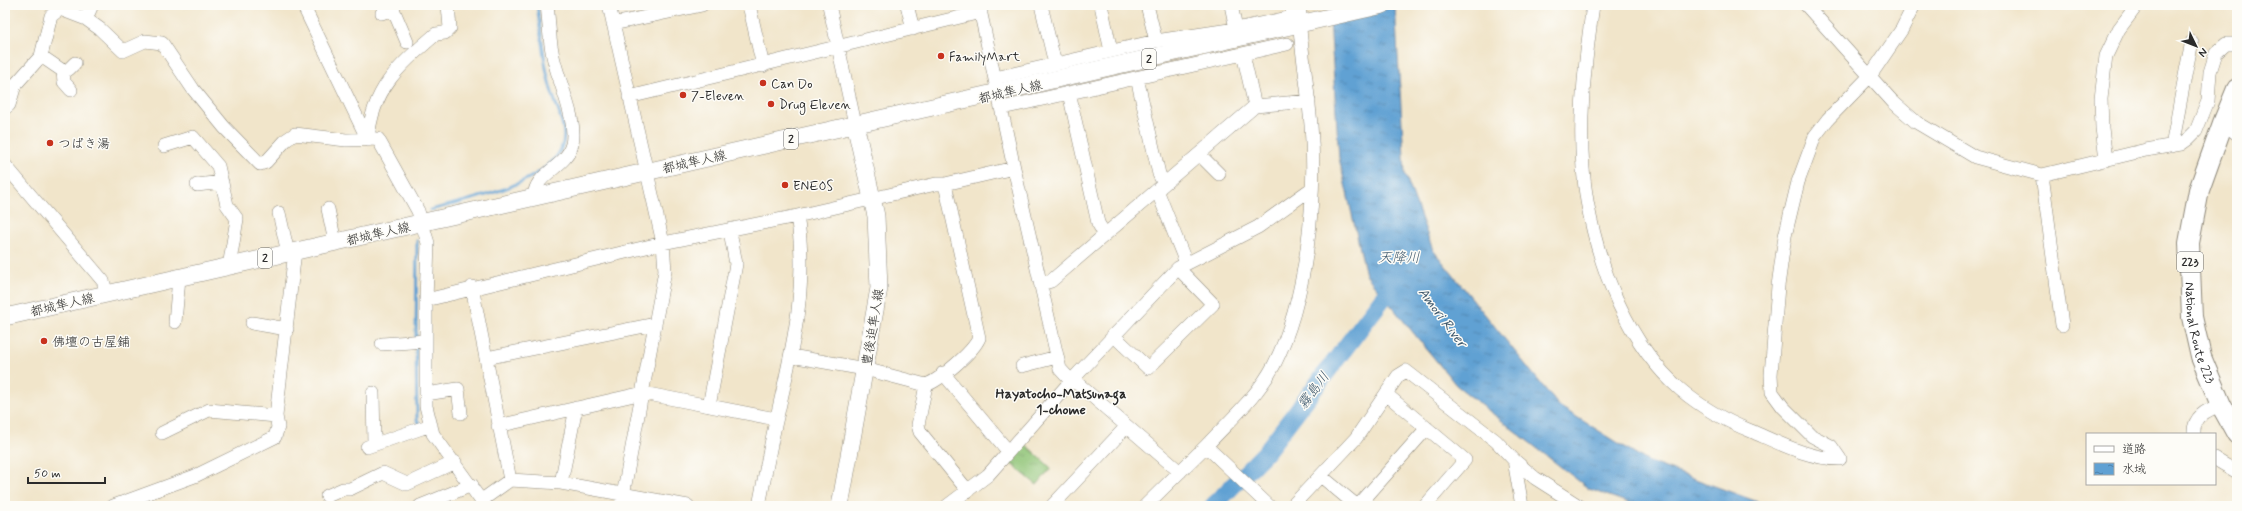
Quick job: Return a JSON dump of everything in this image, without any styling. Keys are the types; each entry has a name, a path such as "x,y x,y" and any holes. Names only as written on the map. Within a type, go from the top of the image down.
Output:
{"highway":[{"name":"National Route 223","path":"2237,89 2230,129 2199,190 2189,243 2192,317 2201,357 2221,405 2237,434"}],"main road":[{"name":"都城隼人線","path":"5,317 855,124 1000,101 1383,5"},
{"name":"豊後迫隼人線","path":"840,506 879,288 876,216 855,124"}],"street":[{"path":"86,19 92,5"},
{"path":"303,5 368,140"},
{"path":"389,9 406,42 445,33 450,28 448,5"},
{"path":"534,197 538,182 568,156 572,144 570,118 552,51 547,5"},
{"path":"609,5 663,243 665,271 622,500"},
{"path":"613,24 702,5"},
{"path":"749,5 763,66"},
{"path":"829,5 855,124"},
{"path":"907,5 913,29"},
{"path":"1042,5 1055,64"},
{"path":"1101,5 1111,51"},
{"path":"1147,5 1156,41"},
{"path":"1231,5 1236,29"},
{"path":"995,78 1156,41 1236,29 1292,17 1293,5"},
{"path":"1145,506 1180,472 1208,448 1260,386 1278,355 1287,333 1302,272 1310,224 1312,189 1312,138 1303,24 1300,5"},
{"path":"1593,5 1584,104 1583,138 1587,200 1604,262 1631,326 1664,374 1697,402 1727,420 1762,436 1799,451 1832,459 1840,459 1831,446 1812,436 1783,407 1772,392 1771,375 1778,286 1789,218 1798,182 1812,141 1828,119 1870,76 1902,29 1914,5"},
{"path":"1806,5 1910,118 1941,139 1975,157 2042,174 2146,150 2181,144 2196,131 2208,101 2210,72 2216,53 2226,44 2237,44"},
{"path":"2106,160 2102,128 2102,99 2106,56 2119,29 2137,5"},
{"path":"5,108 9,105 15,85 41,56 51,16 58,9 68,11 86,19 100,29 123,51 145,41 162,44 193,90 258,163 266,162 286,140 295,134 346,140 368,140 378,138 423,223 428,243 425,341 426,406 430,425 434,434 450,464 468,486 484,503 510,480 561,483 622,500 688,506"},
{"path":"629,97 839,48 913,29 980,9 1014,168 1060,369 1180,472"},
{"path":"368,140 372,112 385,85 436,34"},
{"path":"2172,146 2183,93 2182,84 2192,42"},
{"path":"1000,101 1070,93 1287,44"},
{"path":"1243,54 1255,106"},
{"path":"41,56 63,71"},
{"path":"63,71 69,69 75,63"},
{"path":"63,71 64,82 70,90"},
{"path":"1113,335 1148,368 1214,304 1182,265 1160,187 1159,174 1137,78"},
{"path":"1070,93 1098,223 1105,235"},
{"path":"1041,284 1051,281 1160,187 1200,155 1255,106 1309,101"},
{"path":"164,146 193,137 218,166 227,205 237,219 229,267"},
{"path":"1200,155 1219,174"},
{"path":"5,164 103,281 107,294"},
{"path":"426,300 472,287 663,243 730,231 936,184 945,184 1014,168"},
{"path":"2042,174 2062,325"},
{"path":"198,185 222,182"},
{"path":"945,184 978,338 976,345 944,373 926,385 918,425 920,432 968,491"},
{"path":"952,505 988,475 1071,380 1182,265 1258,227 1312,189"},
{"path":"328,209 336,242"},
{"path":"113,506 195,476 275,437 278,427 276,416 287,329 291,252 279,213"},
{"path":"759,506 776,419 791,356 802,286 802,245 797,216"},
{"path":"709,406 736,264 730,231"},
{"path":"175,322 180,278"},
{"path":"472,287 498,426 510,480"},
{"path":"252,323 287,329"},
{"path":"486,358 655,324"},
{"path":"382,344 425,341"},
{"path":"791,356 865,370 926,385"},
{"path":"1022,366 1057,357"},
{"path":"1292,506 1356,438 1401,373 1409,372 1496,441 1514,460 1546,486 1579,506"},
{"path":"944,373 1008,451"},
{"path":"426,394 458,384 461,413"},
{"path":"373,393 371,446 430,425"},
{"path":"498,426 643,394 776,419"},
{"path":"1386,394 1465,460 1425,506"},
{"path":"2194,433 2194,425 2198,417 2207,410 2221,405"},
{"path":"561,483 576,408"},
{"path":"162,433 209,410 276,416"},
{"path":"1052,506 1127,426"},
{"path":"1321,476 1358,506 1427,428"},
{"path":"1208,448 1269,506"},
{"path":"1514,460 1522,506"},
{"path":"2216,460 2237,472"},
{"path":"327,496 343,489 350,489 383,473 407,484 450,464"},
{"path":"420,506 468,486"}],"green space":[{"path":"1026,445 1051,468 1037,485 1009,462"}],"water":[{"name":"天降川","path":"1329,5 1395,5 1405,174 1433,250 1559,406 1649,462 1769,506 1638,506 1589,489 1456,385 1366,275 1339,158"}],"waterway":[{"path":"430,210 488,195 510,187 548,166 559,152 564,136 564,130 548,76 537,5"},
{"path":"416,339 417,241"},
{"name":"霧島川","path":"1213,506 1265,453 1399,277"},
{"path":"416,345 417,420 420,424"}],"place":[{"name":"FamilyMart","path":"941,56"},
{"name":"Can Do","path":"763,83"},
{"name":"7-Eleven","path":"683,95"},
{"name":"Drug Eleven","path":"771,104"},
{"name":"つばき湯","path":"50,143"},
{"name":"ENEOS","path":"785,185"},
{"name":"佛壇の古屋鋪","path":"44,341"}],"district":[{"name":"Hayatocho-Matsunaga 1-chome","path":"1061,402"}],"water label":[{"name":"Amori River","path":"1443,317"}]}
